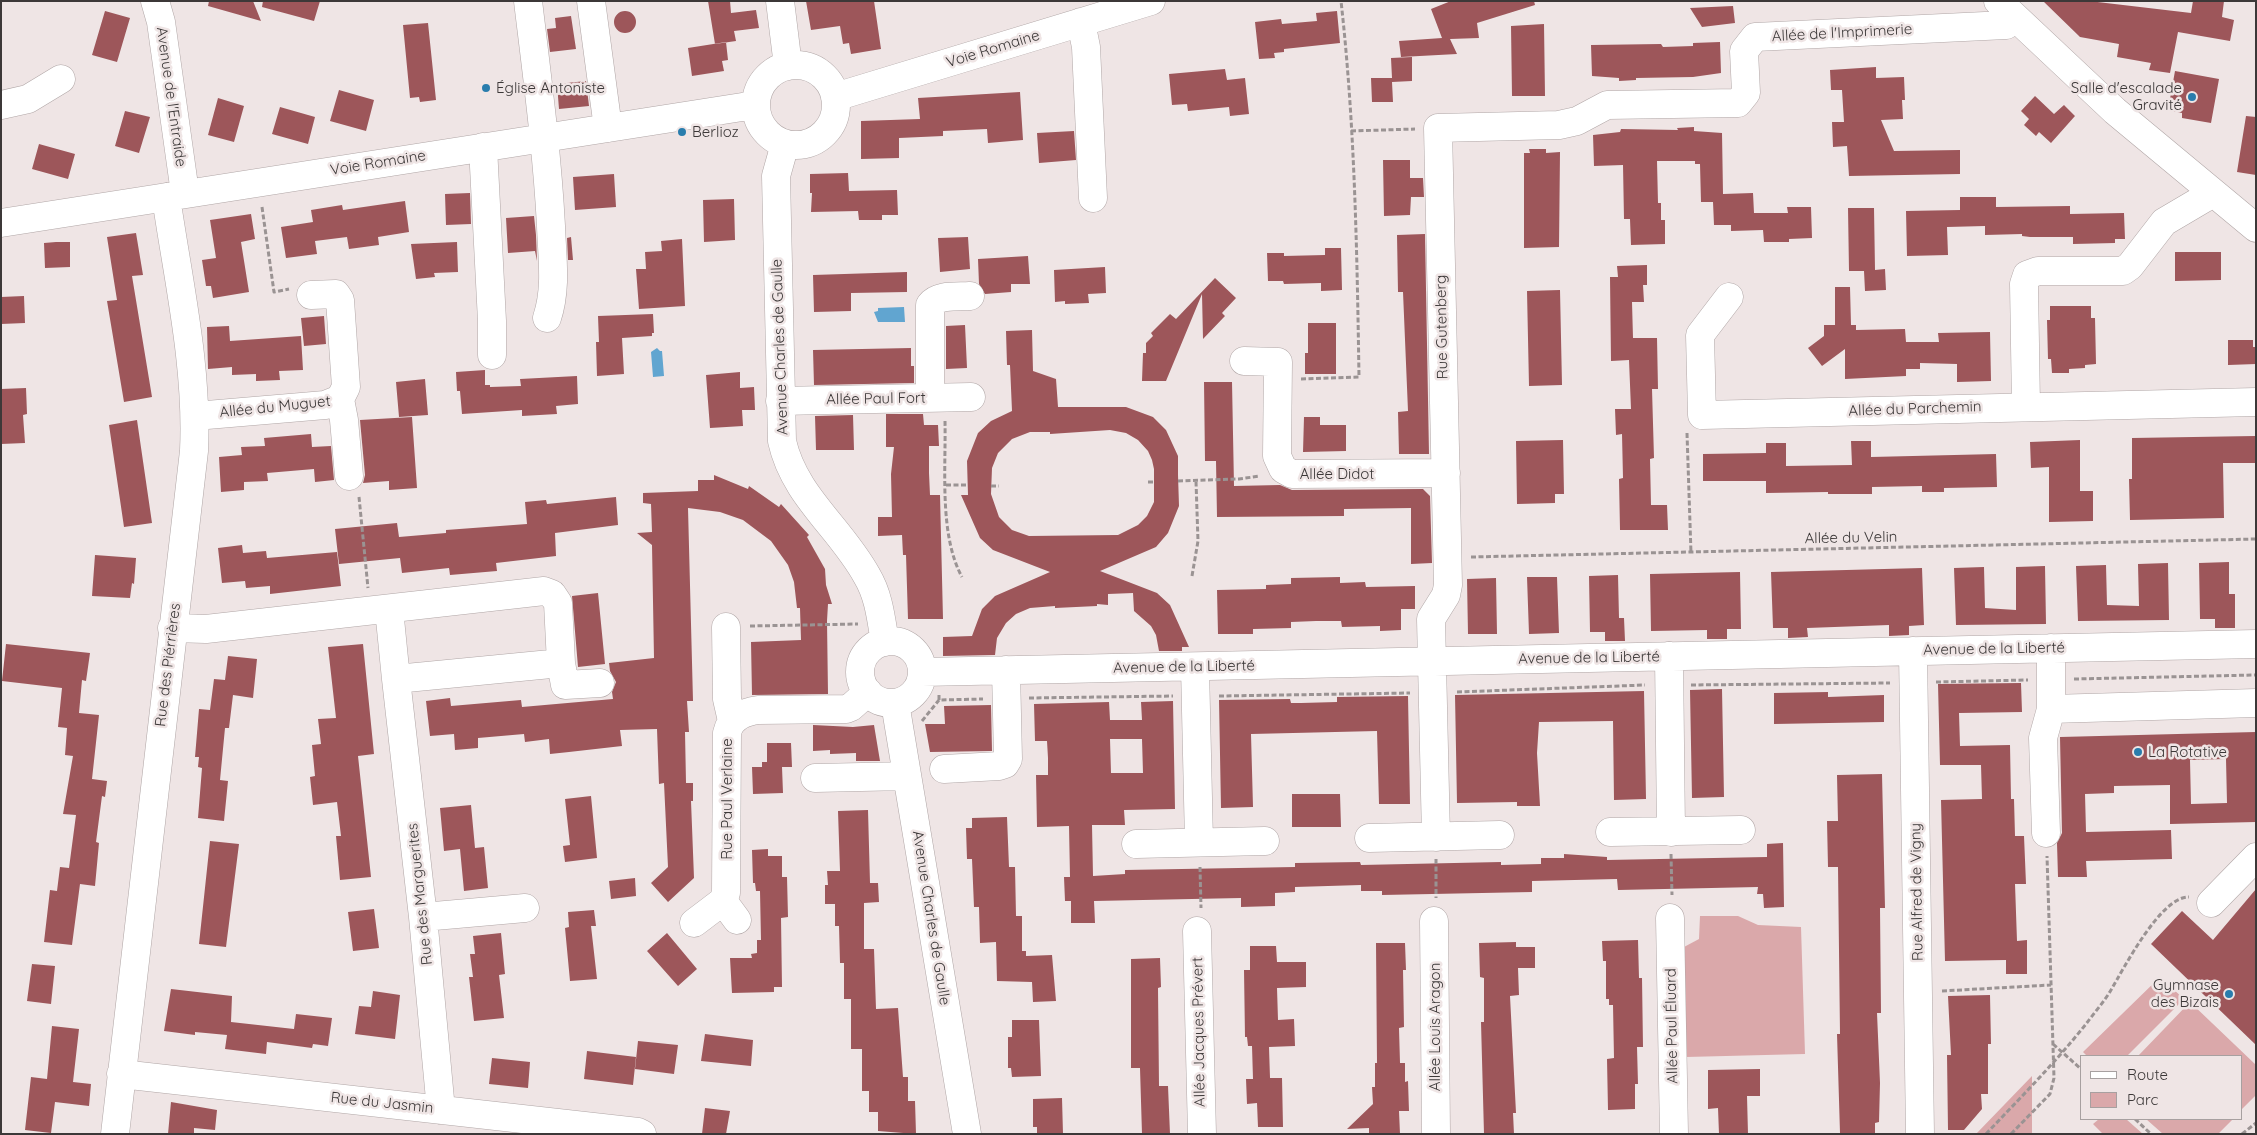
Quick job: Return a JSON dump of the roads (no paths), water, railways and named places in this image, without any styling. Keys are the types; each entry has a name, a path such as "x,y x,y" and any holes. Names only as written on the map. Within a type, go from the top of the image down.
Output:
{"street":[{"name":"Avenue de l'Entraide","path":"155,1 160,22 176,195"},
{"path":"528,1 544,138 554,282 547,318"},
{"path":"591,1 608,128"},
{"path":"780,1 788,66"},
{"name":"Voie Romaine","path":"835,97 1151,1"},
{"path":"2006,9 2115,111 2210,192 2256,228"},
{"name":"Allée de l'Imprimerie","path":"1438,128 1559,125 1577,121 1608,105 1738,103 1746,93 1744,51 1755,38 2006,25 2006,9"},
{"path":"1082,22 1086,47 1093,198"},
{"path":"801,65 813,68 827,80 835,97 836,110 832,124 824,135 812,142 799,146 785,144 773,139 764,130 758,118 756,105 758,91 765,79 775,70 788,66 801,65"},
{"path":"1,104 28,99 61,79"},
{"name":"Voie Romaine","path":"1,223 756,105"},
{"name":"Rue Gutenberg","path":"1436,836 1430,662 1431,619 1446,595 1448,558 1438,128"},
{"name":"Avenue Charles de Gaulle","path":"785,144 776,176 782,441 790,469 802,488 850,549 868,576 874,588 884,633"},
{"path":"483,147 492,355"},
{"path":"2026,406 2024,284 2028,276 2038,271 2124,271 2164,222 2210,192"},
{"name":"Rue des Piérrières","path":"114,1134 194,451 195,416 176,195"},
{"name":"Allée du Muguet","path":"195,416 325,405 340,399 346,387 340,300 336,294 310,295"},
{"path":"937,398 930,305 934,299 970,296"},
{"name":"Allée du Parchemin","path":"1729,297 1700,336 1702,415 2256,402"},
{"name":"Allée Didot","path":"1244,361 1278,362 1277,456 1283,469 1292,474 1446,473"},
{"name":"Allée Paul Fort","path":"780,402 971,397"},
{"path":"340,399 344,420 349,476"},
{"path":"172,628 206,629 544,591 552,594 558,603 561,663 565,685 600,683"},
{"name":"Rue des Marguerites","path":"380,610 396,679 441,1110"},
{"path":"726,627 727,699 732,721"},
{"path":"884,633 910,648 930,672 914,693 905,700 895,703 878,700 868,692 862,684 860,672 861,664 868,651 884,633"},
{"name":"Avenue de la Liberté","path":"930,672 2256,644"},
{"path":"2046,832 2043,738 2051,709 2051,648"},
{"name":"Rue Alfred de Vigny","path":"1913,651 1920,1134"},
{"path":"1669,656 1671,832"},
{"path":"396,679 561,663"},
{"path":"1195,667 1199,842"},
{"path":"944,769 999,766 1005,764 1008,759 1006,670"},
{"name":"Rue Paul Verlaine","path":"694,923 730,910 727,885 727,733 732,721 747,712 758,710 846,709 868,692"},
{"name":"Avenue Charles de Gaulle","path":"895,703 967,1134"},
{"path":"2051,709 2256,703"},
{"path":"815,778 907,776"},
{"path":"1610,832 1740,830"},
{"path":"1368,838 1500,834"},
{"path":"1136,844 1264,841"},
{"path":"2211,902 2256,857"},
{"path":"422,917 525,908"},
{"name":"Allée Paul Éluard","path":"1670,918 1674,1134"},
{"name":"Allée Louis Aragon","path":"1434,921 1436,1134"},
{"name":"Allée Jacques Prévert","path":"1197,931 1202,1134"},
{"name":"Rue du Jasmin","path":"121,1074 638,1132 642,1134"}],"water":[{"path":"904,307 905,322 878,322 874,312 878,311 878,308"},
{"path":"657,348 662,351 664,376 653,377 651,352"}],"place":[{"name":"Église Antoniste","path":"486,88"},
{"name":"Salle d'escalade Gravité","path":"2192,97"},
{"name":"Berlioz","path":"682,132"},
{"name":"La Rotative","path":"2138,752"},
{"name":"Gymnase des Bizais","path":"2229,994"}]}
